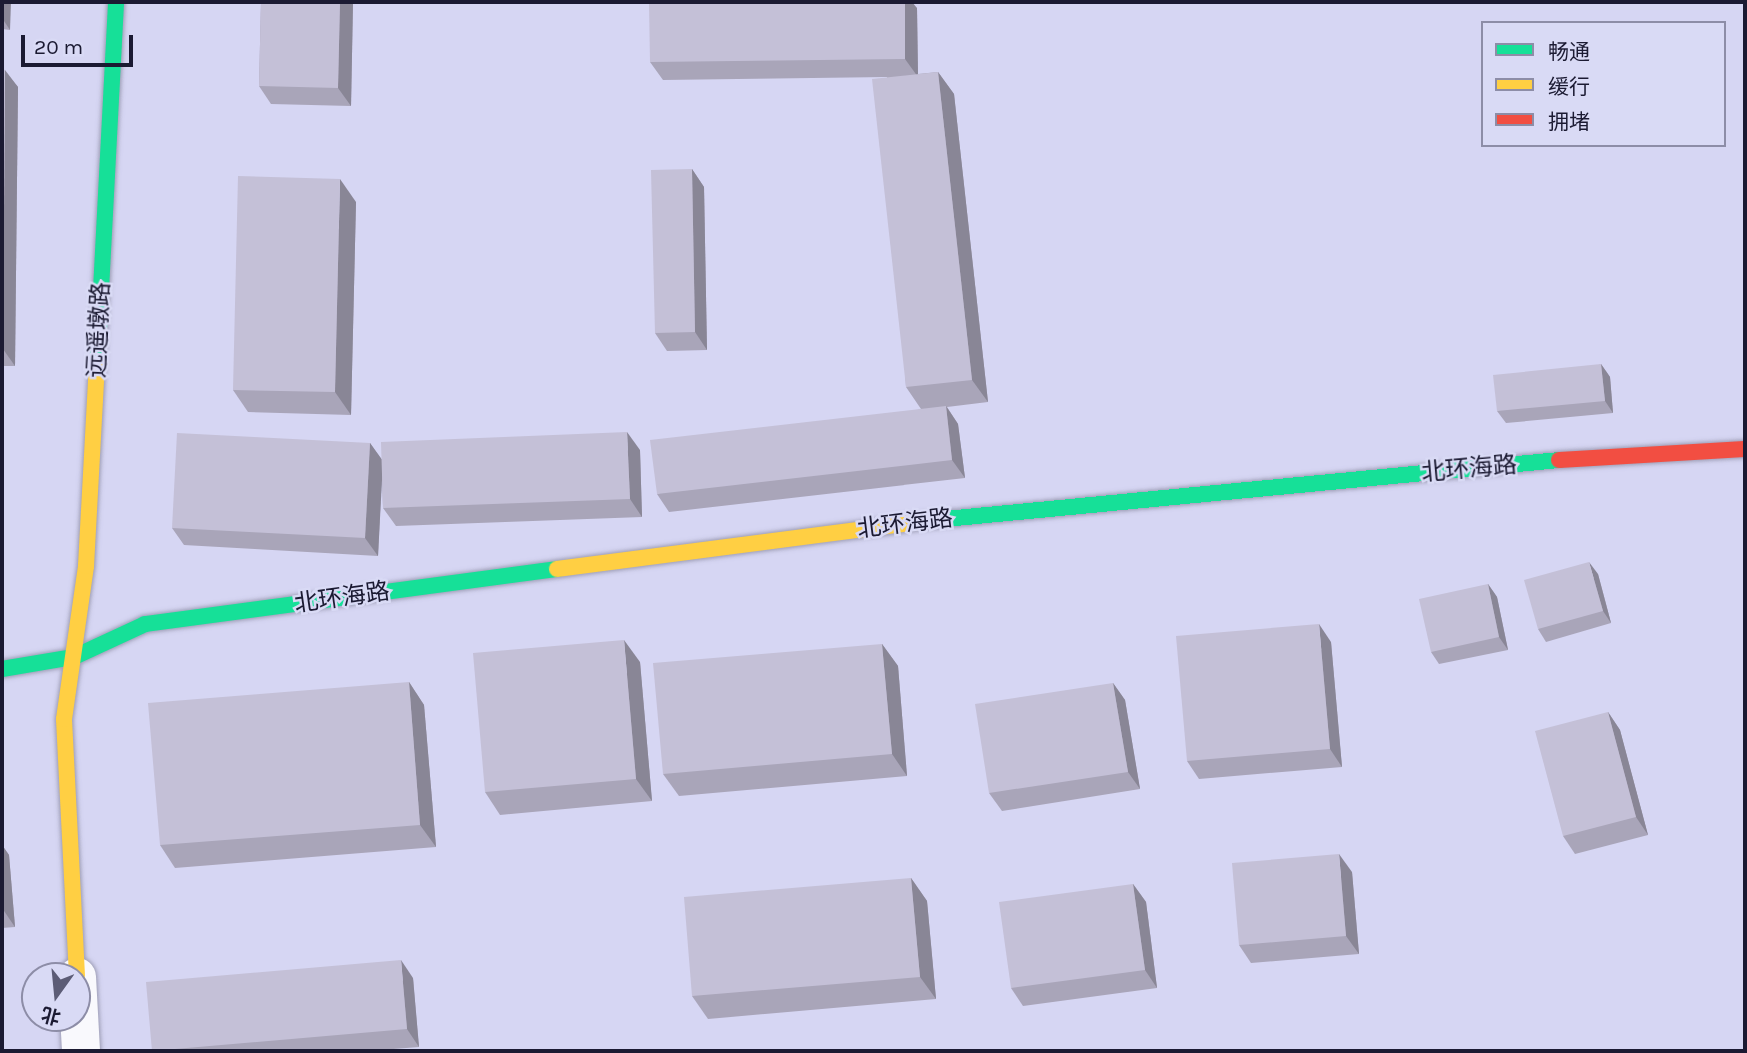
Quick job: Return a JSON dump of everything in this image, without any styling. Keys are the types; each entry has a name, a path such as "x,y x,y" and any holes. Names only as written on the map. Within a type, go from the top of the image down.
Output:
{"main road":[{"name":"远遥墩路","path":"76,962 64,719 86,566 116,2"},
{"name":"北环海路","path":"2,669 74,657 145,624 904,523 1563,460 1745,449"}],"street":[{"path":"80,1032 81,1051"}],"building":[{"path":"261,2 340,2 338,88 259,86"},
{"path":"649,2 905,2 905,59 650,62"},
{"path":"2,69 5,70 3,349 2,349"},
{"path":"938,72 972,380 906,387 872,79"},
{"path":"692,169 695,332 655,333 651,170"},
{"path":"238,176 340,179 335,392 233,390"},
{"path":"1601,364 1605,401 1497,411 1493,375"},
{"path":"946,406 952,460 657,494 650,440"},
{"path":"627,432 630,499 383,508 381,442"},
{"path":"177,433 370,443 365,538 172,528"},
{"path":"1589,562 1603,611 1538,629 1524,580"},
{"path":"1488,584 1499,637 1431,652 1419,599"},
{"path":"1319,624 1330,749 1187,761 1176,636"},
{"path":"624,640 636,779 485,792 473,653"},
{"path":"882,644 892,754 663,774 653,663"},
{"path":"409,682 420,825 160,845 148,703"},
{"path":"1113,683 1128,772 989,793 975,704"},
{"path":"1608,712 1636,817 1563,836 1535,731"},
{"path":"1339,854 1346,936 1239,945 1232,863"},
{"path":"911,878 920,977 692,996 684,897"},
{"path":"1133,884 1145,970 1011,988 999,902"},
{"path":"401,960 407,1029 152,1051 146,982"}],"traffic: fast":[{"path":"97,366 116,2"},
{"path":"935,520 1559,460"},
{"path":"2,669 74,657 145,624 557,569"}],"traffic: slow":[{"path":"76,962 64,719 86,566 97,366"},
{"path":"557,569 935,520"}],"traffic: jam":[{"path":"1559,460 1745,449"}]}
